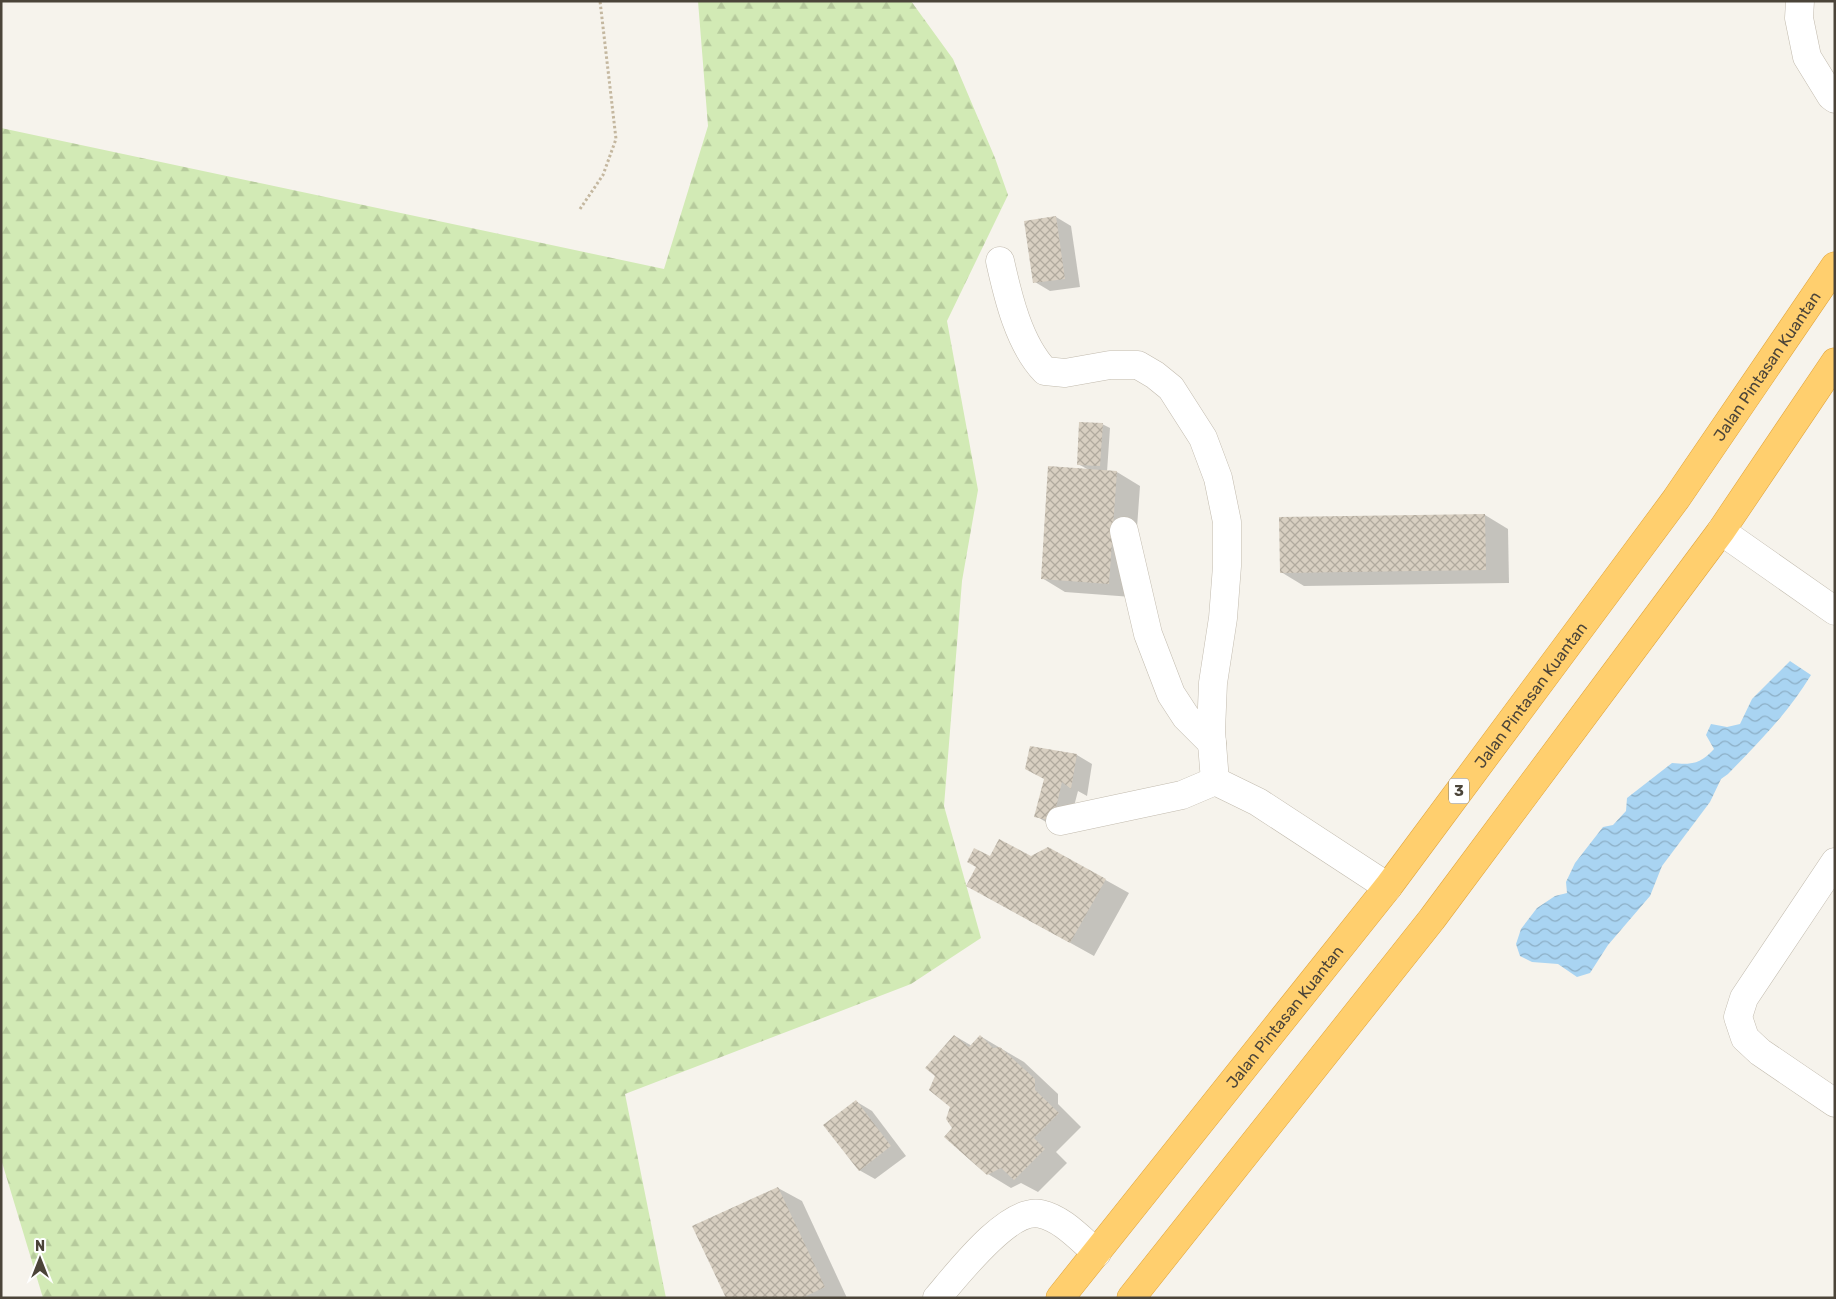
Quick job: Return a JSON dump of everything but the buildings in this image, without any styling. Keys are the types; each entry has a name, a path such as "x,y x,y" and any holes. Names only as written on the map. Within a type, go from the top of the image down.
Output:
{"highway":[{"name":"Jalan Pintasan Kuantan","path":"1060,1298 1388,887 1676,499 1835,266"},
{"path":"1131,1298 1432,919 1721,531 1835,362"}],"lane":[{"path":"1800,1 1799,18 1807,57 1831,96 1835,99"},
{"path":"1000,261 1013,310 1027,343 1045,372 1065,374 1110,365 1138,365 1155,375 1171,388 1203,438 1218,478 1227,522 1227,566 1223,618 1213,683 1212,744 1215,781"},
{"path":"1124,531 1148,634 1171,694 1186,717 1212,744"},
{"path":"1721,531 1835,611"},
{"path":"1060,821 1182,795 1215,781 1258,802 1388,887"},
{"path":"1835,862 1744,998 1738,1017 1745,1038 1760,1052 1835,1104"},
{"path":"937,1298 969,1259 1019,1216 1038,1213 1057,1220 1097,1253"}],"path":[{"path":"580,209 603,174 616,140 600,1"}],"green space":[{"path":"698,1 911,1 953,59 995,158 1008,195 947,321 978,490 962,581 944,806 981,938 911,984 625,1094 666,1298 43,1298 1,1159 1,128 664,269 708,126"}],"water":[{"path":"1790,661 1811,675 1773,727 1721,779 1710,802 1662,866 1650,896 1608,945 1590,973 1577,977 1558,964 1532,962 1520,956 1516,944 1521,929 1537,908 1555,896 1567,893 1566,882 1575,863 1603,827 1613,825 1626,811 1627,798 1672,763 1685,764 1700,761 1709,754 1714,749 1706,735 1711,724 1727,727 1740,724 1752,699"}]}
